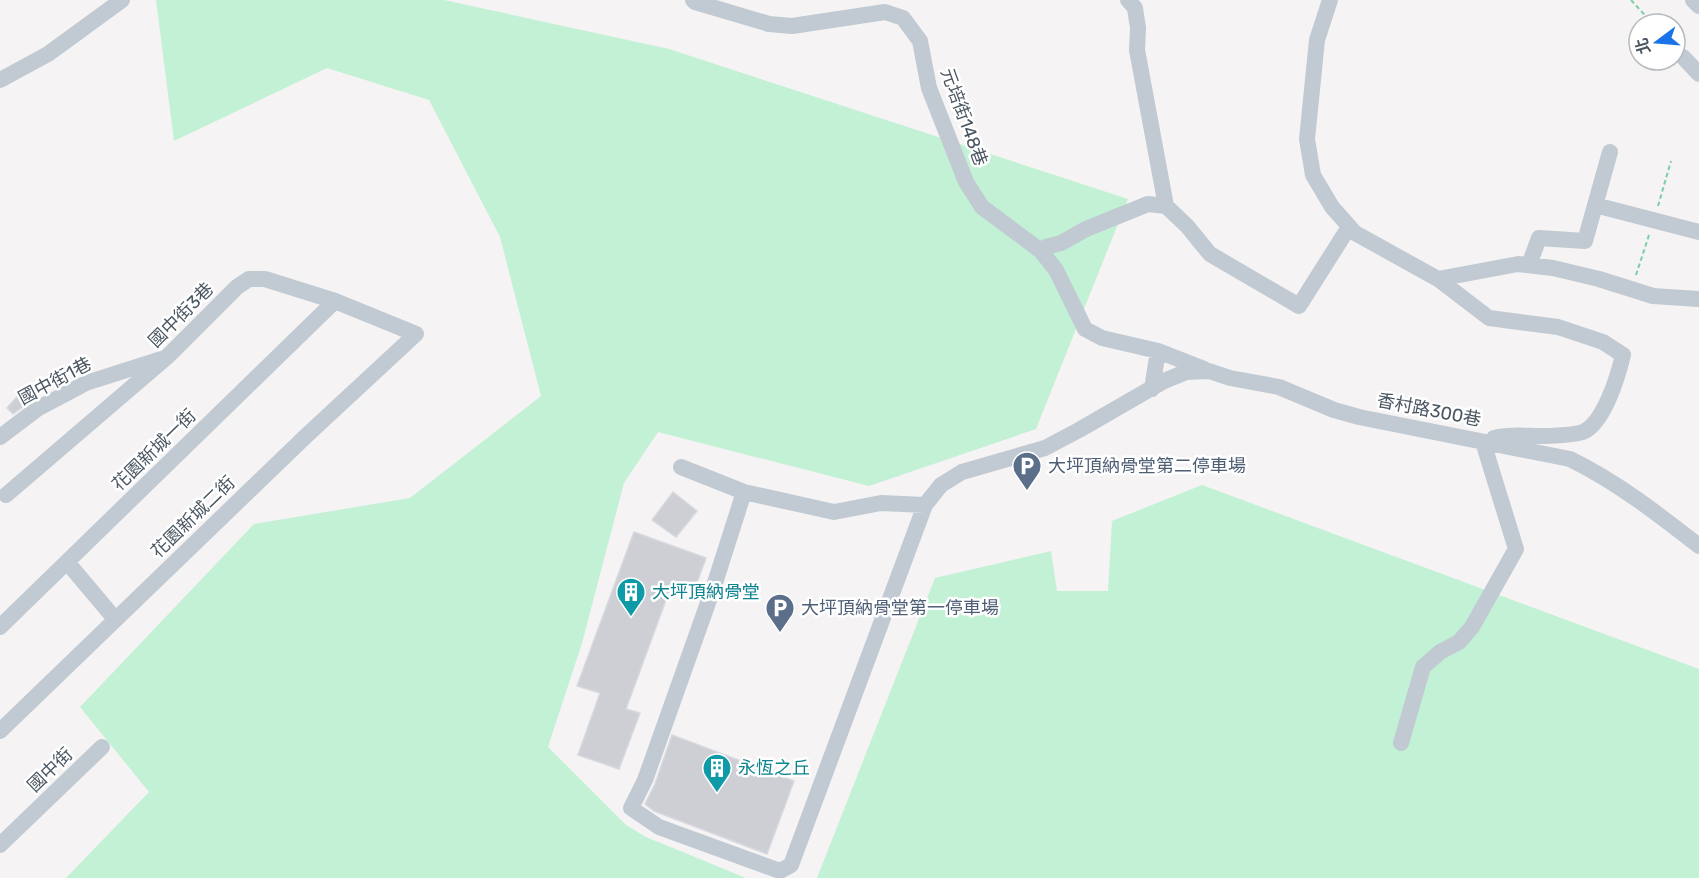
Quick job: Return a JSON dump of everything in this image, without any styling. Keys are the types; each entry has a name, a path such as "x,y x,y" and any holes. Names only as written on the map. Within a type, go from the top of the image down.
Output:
{"street":[{"path":"0,80 48,54 122,0"},
{"name":"元培街148巷","path":"693,0 769,24 792,26 885,12 903,18 920,41 929,88 966,182 982,207 1041,252 1056,270 1085,329 1102,338 1158,351 1209,371"},
{"path":"1128,0 1135,8 1138,28 1137,50 1166,206 1187,226 1210,254 1299,306 1349,226"},
{"name":"香村路300巷","path":"925,506 942,485 962,472 1045,447 1164,381 1186,372 1209,371 1230,378 1279,387 1351,415 1483,442 1502,436 1554,436 1583,432 1600,418 1618,375 1623,355 1604,342 1558,327 1489,318 1438,279 1355,233 1332,207 1313,175 1307,139 1317,40 1330,0"},
{"path":"1693,0 1699,6"},
{"path":"1687,61 1699,74"},
{"path":"1529,265 1539,238 1585,241 1610,152"},
{"path":"1041,252 1086,229 1148,204 1166,206"},
{"path":"1595,205 1699,232"},
{"path":"1438,279 1518,264 1553,268 1599,279 1653,296 1699,299"},
{"name":"國中街3巷","path":"6,495 167,357 237,287 249,279 265,279 335,301 416,334"},
{"name":"花園新城一街","path":"0,627 335,301"},
{"name":"花園新城二街","path":"0,731 306,436 416,334"},
{"path":"1152,389 1158,351"},
{"name":"國中街1巷","path":"0,437 38,409 86,383 167,357"},
{"path":"1401,743 1423,667 1440,652 1459,642 1472,627 1516,549 1483,442 1570,459 1594,471 1639,500 1699,546"},
{"path":"681,467 744,492 834,512 881,503 925,506 791,865 780,872 659,827 631,807 645,780 714,586 744,492"},
{"path":"67,562 115,619"},
{"name":"國中街","path":"0,845 102,747"}],"path":[{"path":"1631,0 1642,12"}],"green space":[{"path":"156,0 444,0 669,49 1128,199 1036,429 869,486 658,432 624,483 582,643 548,747 626,825 646,837 746,878 66,878 149,792 80,707 254,524 410,498 541,396 500,237 429,100 327,68 174,141"},
{"path":"1202,485 1699,669 1699,878 817,878 935,578 1051,551 1057,591 1108,591 1112,521"}],"building":[{"path":"22,391 32,400 13,414 7,408"},
{"path":"673,492 697,511 676,537 652,520"},
{"name":"大坪頂納骨堂","path":"634,532 706,558 695,588 673,581 626,709 640,713 619,769 578,755 600,693 577,686"},
{"name":"永恆之丘","path":"672,735 794,781 767,854 654,811 645,804 655,784"}],"place":[{"name":"大坪頂納骨堂第二停車場","path":"1027,492"},
{"name":"大坪頂納骨堂","path":"631,618"},
{"name":"大坪頂納骨堂第一停車場","path":"780,634"},
{"name":"永恆之丘","path":"717,794"}]}
